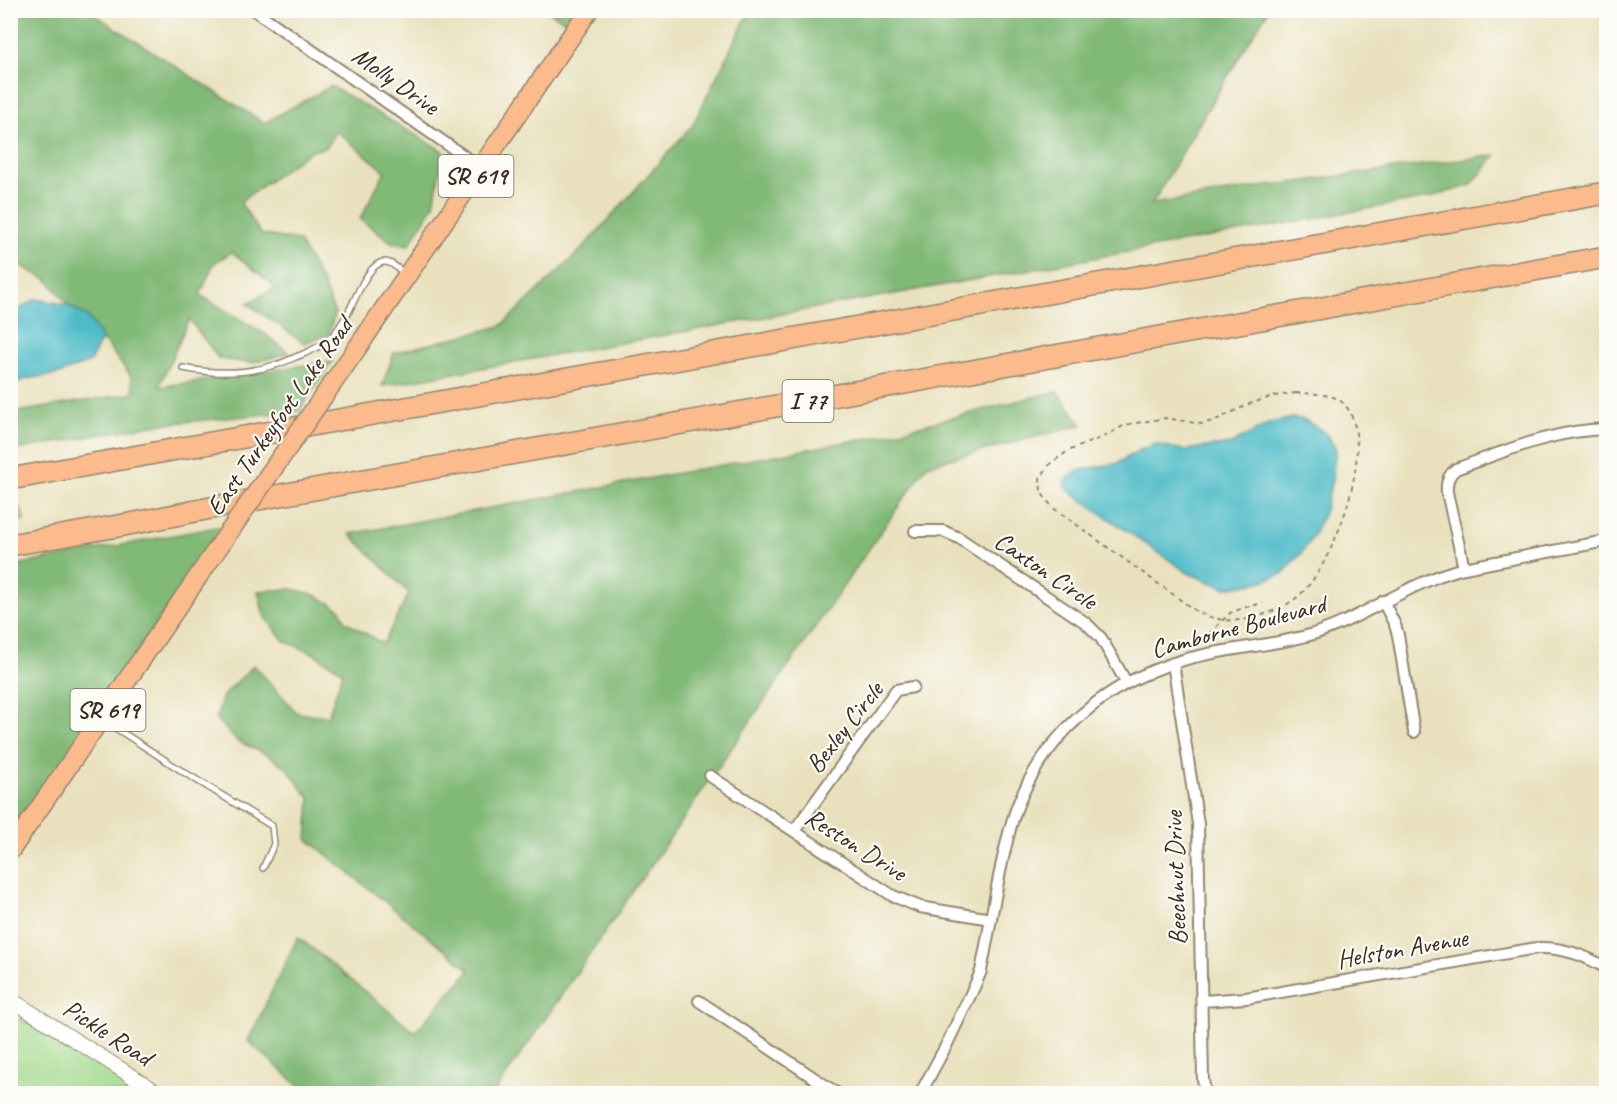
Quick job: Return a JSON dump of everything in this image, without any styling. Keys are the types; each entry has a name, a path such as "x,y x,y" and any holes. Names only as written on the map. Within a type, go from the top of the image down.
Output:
{"highway":[{"name":"I 77","path":"10,479 1606,193"},
{"name":"I 77","path":"10,545 1606,257"}],"main road":[{"name":"East Turkeyfoot Lake Road","path":"10,851 590,10"}],"street":[{"name":"Molly Drive","path":"254,10 481,168"},
{"path":"1464,568 1446,486 1452,472 1521,445 1561,434 1606,429"},
{"name":"Caxton Circle","path":"915,531 944,531 959,538 1080,618 1101,638 1126,682"},
{"name":"Camborne Boulevard","path":"920,1094 981,971 1011,823 1032,774 1048,751 1085,710 1126,682 1173,663 1311,634 1445,573 1606,541"},
{"path":"1383,602 1398,635 1414,732"},
{"name":"Beechnut Drive","path":"1173,663 1198,824 1205,1094"},
{"name":"Bexley Circle","path":"794,831 896,690 913,687"},
{"name":"Reston Drive","path":"710,776 893,896 920,907 991,919"},
{"name":"Helston Avenue","path":"1202,1001 1246,998 1537,948 1571,951 1606,968"},
{"name":"Pickle Road","path":"10,999 152,1092"},
{"path":"699,1001 838,1094"},
{"name":"Pickle Road","path":"10,1010 29,1012"}],"lane":[{"path":"183,368 202,372 229,372 277,365 320,346 328,340 342,323 363,283 381,262 389,262 408,276"},
{"path":"102,719 272,826 274,844 263,868"}],"path":[{"path":"1296,393 1338,399 1344,404 1353,421 1357,460 1347,507 1324,563 1311,583 1296,599 1251,618 1224,620 1196,611 1052,507 1041,492 1040,478 1050,464 1068,452 1125,425 1165,418 1202,424 1216,420 1249,404 1274,396 1296,393"},
{"path":"1214,654 1209,642 1211,632 1230,613 1263,603"}],"green space":[{"path":"11,11 89,11 264,123 331,86 443,151 434,205 409,245 394,244 360,219 385,171 336,131 327,147 309,152 240,202 261,234 299,241 323,284 335,314 328,335 304,343 247,303 276,288 232,252 214,263 200,295 265,334 289,353 252,363 219,359 189,319 159,387 333,361 299,411 152,425 11,451 11,413 134,393 131,376 88,317 68,305 48,280 11,260"},
{"path":"548,11 579,11 570,24"},
{"path":"752,11 1268,11 1152,204 1496,155 1471,185 1428,198 382,386 394,353 501,326 582,249 692,126 748,14"},
{"path":"1057,391 1082,425 927,465 494,1093 307,1093 248,1041 298,937 415,1032 470,970 307,839 310,798 288,769 268,755 237,741 216,719 223,696 254,665 297,713 328,716 343,672 311,652 284,641 264,616 258,591 293,589 315,595 340,609 345,621 383,644 409,593 350,534 884,435"},
{"path":"21,508 24,520 11,523 11,510"},
{"path":"222,526 20,827 10,821 10,566"},
{"path":"10,1016 58,1035 129,1083 134,1090 133,1093 11,1093"}],"water":[{"path":"36,299 68,305 88,317 102,339 90,362 59,374 26,379 11,385 11,314"},
{"path":"1293,418 1305,420 1327,434 1336,449 1332,480 1324,513 1312,538 1300,555 1282,574 1260,582 1225,588 1188,573 1065,487 1066,481 1076,471 1118,463 1155,444 1184,450 1231,444 1270,423"}]}
